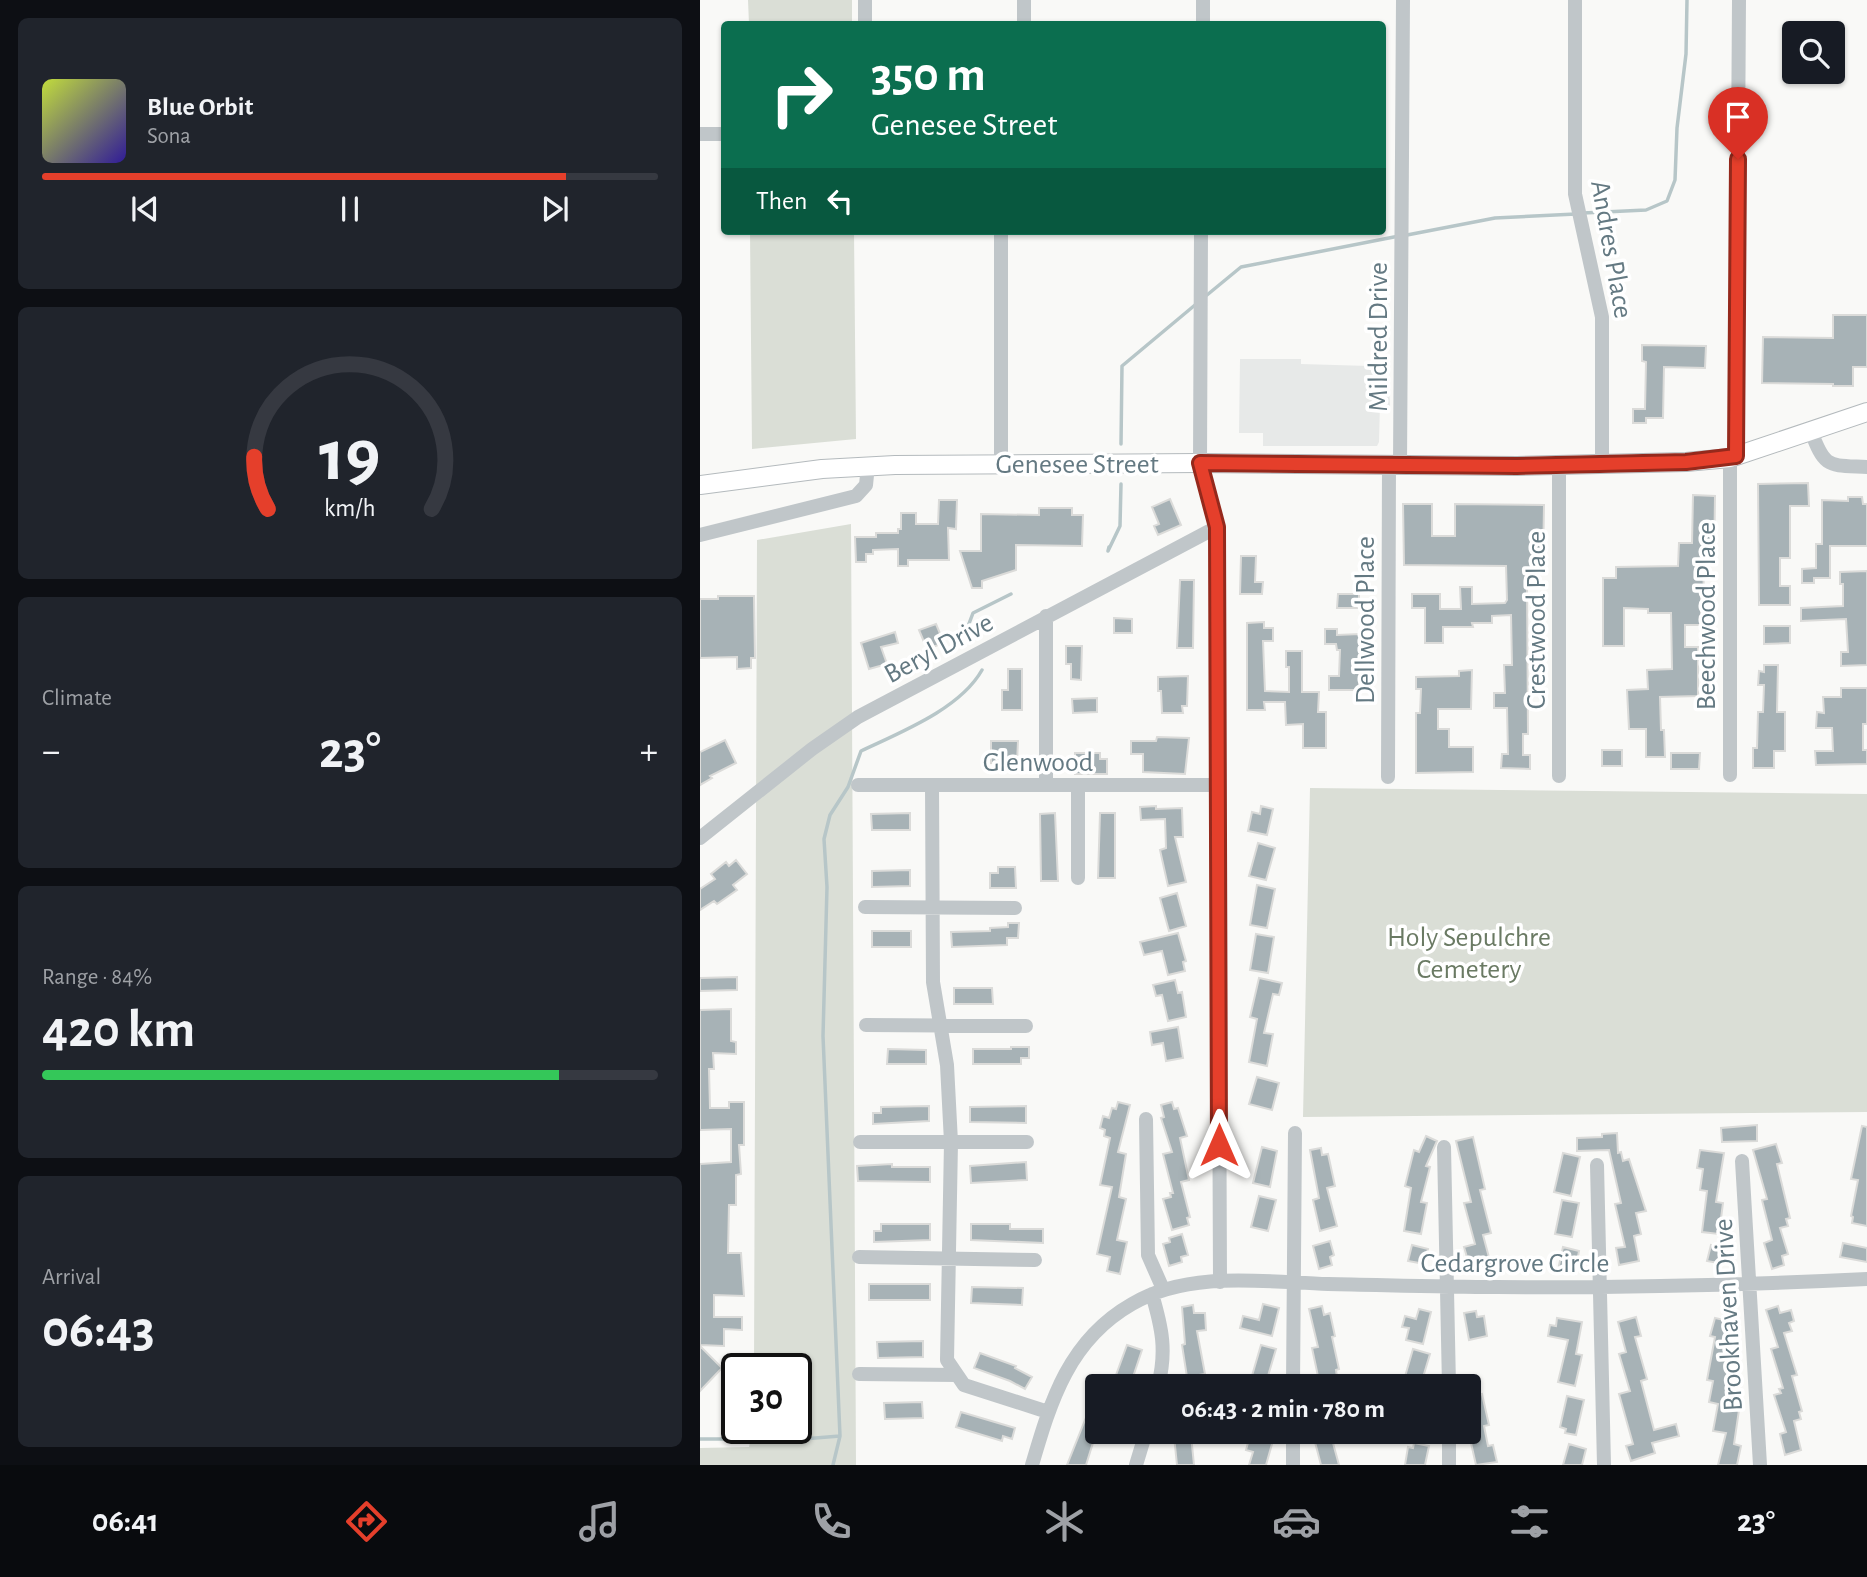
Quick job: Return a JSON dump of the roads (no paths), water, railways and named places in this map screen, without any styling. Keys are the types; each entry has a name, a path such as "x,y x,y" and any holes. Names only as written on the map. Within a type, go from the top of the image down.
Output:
{"main road":[{"name":"Genesee Street","path":"700,485 868,465 1001,462 1559,465 1686,462 1733,457 1867,412"}],"street":[{"path":"865,0 865,21"},
{"path":"1024,0 1024,21"},
{"path":"1203,0 1203,21"},
{"name":"Mildred Drive","path":"1394,464 1404,0"},
{"name":"Andres Place","path":"1575,0 1575,194 1602,317 1602,464"},
{"name":"Beechwood Place","path":"1730,775 1739,0"},
{"path":"700,134 721,134"},
{"path":"1001,235 1001,462"},
{"path":"1201,235 1200,463 1217,527 1220,1282"},
{"path":"1811,430 1820,455 1826,461 1834,465 1867,467"},
{"name":"Dellwood Place","path":"1388,777 1394,464"},
{"path":"700,535 856,496 866,485 868,465"},
{"name":"Crestwood Place","path":"1559,465 1559,776"},
{"name":"Beryl Drive","path":"700,838 801,758 858,718 1217,527"},
{"path":"1046,616 1046,785"},
{"name":"Glenwood","path":"858,785 1218,785"},
{"path":"932,785 933,982 947,1065 951,1142 951,1259 947,1360 964,1385 1048,1412"},
{"path":"1078,785 1078,878"},
{"path":"865,907 1016,908"},
{"path":"866,1025 1026,1026"},
{"path":"1146,1119 1149,1255 1158,1292 1163,1332 1161,1374"},
{"path":"1293,1374 1295,1133"},
{"path":"860,1142 1027,1142"},
{"path":"1444,1147 1448,1374"},
{"name":"Brookhaven Drive","path":"1742,1161 1760,1465"},
{"path":"1597,1165 1604,1465"},
{"path":"859,1257 1035,1260"},
{"name":"Cedargrove Circle","path":"1032,1465 1048,1412 1069,1364 1085,1343 1117,1313 1158,1292 1220,1282 1600,1288 1867,1279"},
{"path":"859,1374 957,1375"},
{"path":"1136,1465 1142,1444"},
{"path":"1293,1444 1293,1465"},
{"path":"1449,1444 1449,1465"}],"waterway":[{"path":"1583,213 1646,210 1667,201 1675,180 1677,128 1686,54 1687,0"},
{"path":"1407,235 1495,218 1576,214"},
{"path":"1207,295 1241,267 1399,236"},
{"path":"1121,444 1122,366 1195,305"},
{"path":"1109,547 1108,551 1120,526 1121,484"},
{"path":"969,640 967,629 973,613 1011,594"},
{"path":"833,1465 840,1436 823,1036 827,887 824,839 830,815 848,787 861,751 945,708 972,684 982,670"},
{"path":"700,1439 803,1439 840,1436"}],"park label":[{"name":"Holy Sepulchre Cemetery","path":"1469,952"}]}
